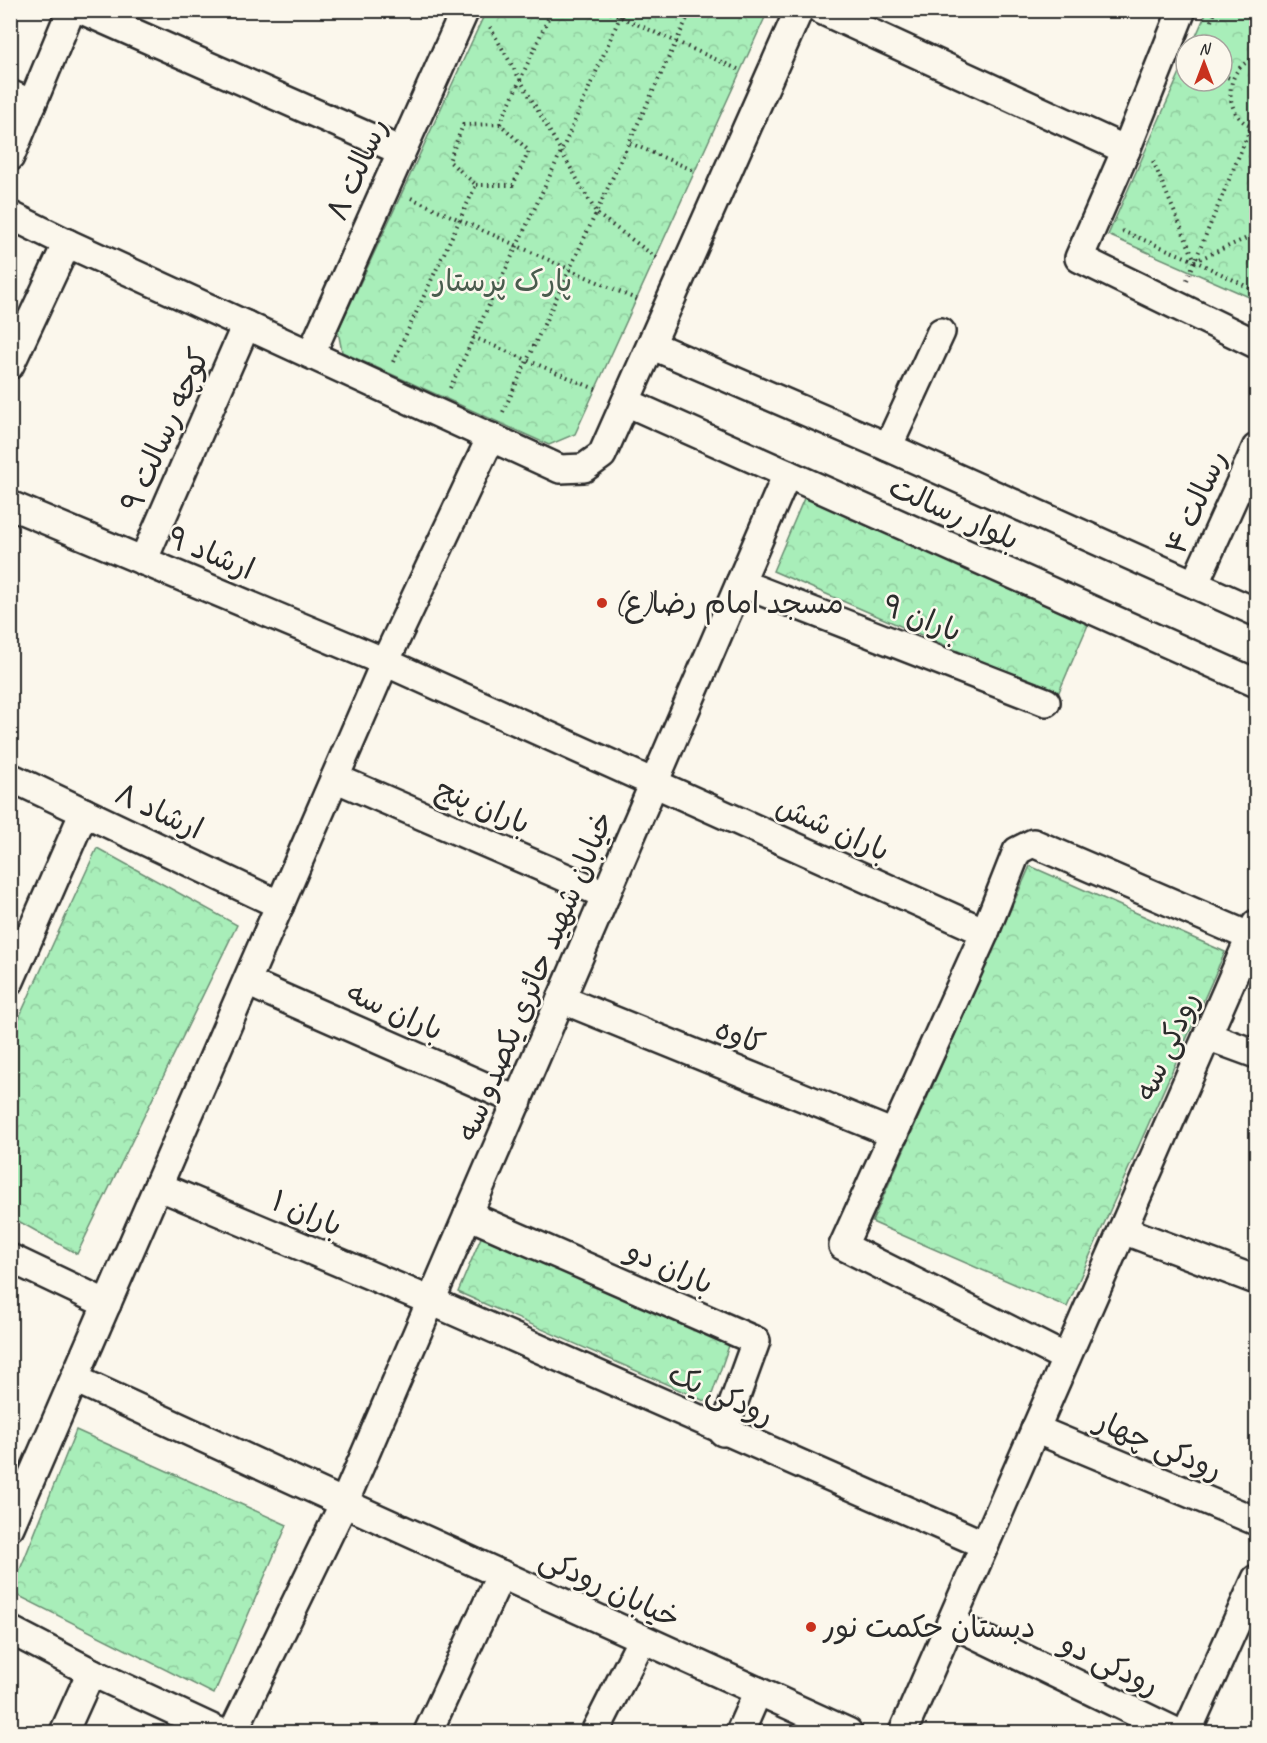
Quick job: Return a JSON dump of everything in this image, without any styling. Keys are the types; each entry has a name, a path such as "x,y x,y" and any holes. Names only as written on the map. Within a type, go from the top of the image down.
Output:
{"street":[{"path":"10,157 21,99 71,10"},
{"path":"82,10 401,151"},
{"path":"10,215 560,469 584,468 602,454 799,10"},
{"path":"822,10 1126,150"},
{"path":"1182,10 1126,150 1078,258 1257,344"},
{"name":"رسالت ۸","path":"310,354 401,151 475,15"},
{"path":"10,365 67,243"},
{"name":"کوچه رسالت ۹","path":"143,561 246,325"},
{"path":"888,447 941,332"},
{"name":"بلوار رسالت","path":"651,345 888,447 1257,612"},
{"name":"بلوار رسالت","path":"626,402 1257,683"},
{"path":"12,1522 385,662 491,437"},
{"name":"رسالت ۴","path":"1195,583 1257,448"},
{"name":"خیابان شهید حائری یکصدو سه","path":"233,1732 344,1503 787,474"},
{"name":"ارشاد ۹","path":"10,505 385,662 654,783"},
{"name":"باران ۹","path":"740,583 1046,702"},
{"name":"ارشاد ۸","path":"10,777 280,905"},
{"name":"باران پنج","path":"334,778 606,895"},
{"name":"باران شش","path":"654,783 985,932"},
{"path":"10,981 84,812"},
{"name":"رودکی سه","path":"1033,843 1254,930 1066,1358 843,1246 985,932 1017,851 1033,843"},
{"name":"باران سه","path":"247,982 518,1101"},
{"name":"کاوه","path":"561,999 894,1134"},
{"path":"1208,1036 1257,1054"},
{"name":"باران ۱","path":"158,1186 431,1301"},
{"name":"باران دو","path":"468,1215 756,1341 723,1431"},
{"path":"1123,1230 1257,1280"},
{"path":"10,1258 107,1304"},
{"name":"رودکی یک","path":"431,1301 985,1545"},
{"path":"903,1732 1066,1358"},
{"name":"خیابان رودکی","path":"75,1379 848,1732"},
{"name":"رودکی چهار","path":"1035,1430 1257,1521"},
{"path":"428,1732 501,1575"},
{"path":"1187,1732 1257,1579"},
{"name":"رودکی دو","path":"951,1623 1176,1732"},
{"path":"10,1630 91,1672 220,1732"},
{"path":"594,1732 642,1639"},
{"path":"64,1732 91,1672"},
{"path":"740,1732 758,1691"}],"path":[{"path":"500,124 552,10"},
{"path":"605,10 768,82"},
{"path":"439,413 562,150 623,10"},
{"path":"491,437 691,10"},
{"path":"475,15 521,80 597,214 681,276"},
{"path":"1234,76 1240,67 1257,58"},
{"path":"1229,93 1232,106 1239,118 1251,127 1257,128"},
{"path":"500,124 529,151 513,185 476,185 448,161 463,125 500,124"},
{"path":"1176,305 1251,127"},
{"path":"630,144 723,183"},
{"path":"1148,168 1152,158 1195,261"},
{"path":"381,387 476,185"},
{"path":"385,186 665,312"},
{"path":"1121,230 1195,261 1257,291"},
{"path":"1195,261 1257,234"},
{"path":"473,337 626,402"}],"green space":[{"name":"پارک پرستار","path":"486,11 762,11 767,13 575,434 549,445 342,352 338,331"},
{"path":"1207,11 1256,11 1256,300 1108,235 1174,86 1174,93 1234,93 1234,33 1197,33"},
{"path":"805,496 1091,618 1058,694 773,571"},
{"path":"97,848 237,925 77,1254 11,1217 11,1035"},
{"path":"1030,866 1225,952 1067,1307 872,1222"},
{"path":"485,1228 732,1337 709,1403 458,1292"},
{"path":"76,1430 287,1525 214,1694 11,1592"}],"place":[{"name":"مسجد امام رضا(ع)","path":"602,603"},
{"name":"دبستان حکمت نور","path":"811,1627"}]}
